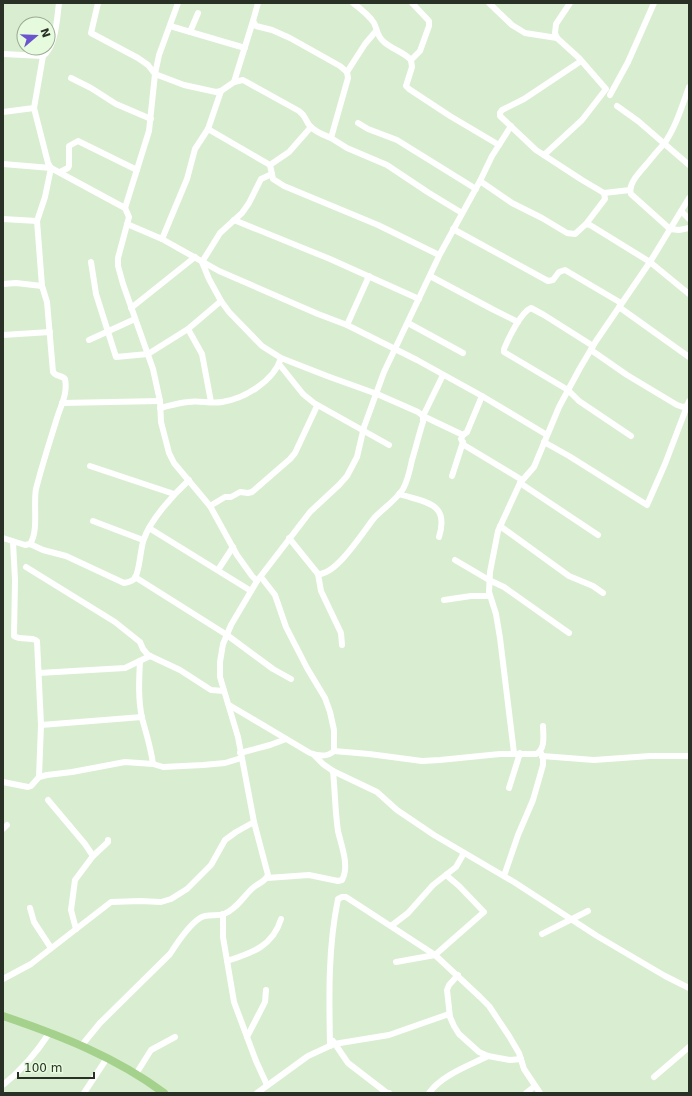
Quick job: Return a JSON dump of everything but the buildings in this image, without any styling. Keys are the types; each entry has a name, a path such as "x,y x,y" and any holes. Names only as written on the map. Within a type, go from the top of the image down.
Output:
{"main road":[{"path":"3,1016 82,1045 136,1074 164,1093"}],"street":[{"path":"56,21 59,3"},
{"path":"98,3 91,33 138,58 148,65 155,74 184,85 216,92 221,91 234,82 243,80 298,110 305,115 311,127 316,131 347,148 387,165 462,213"},
{"path":"125,208 150,131 155,74 159,55 178,3"},
{"path":"234,82 258,3"},
{"path":"353,3 370,17 375,25 377,34 383,42 406,54 411,60 412,67 406,86 409,89 450,116 499,145"},
{"path":"411,60 420,51 429,26 429,21 412,3"},
{"path":"489,3 512,25 525,32 557,38"},
{"path":"544,155 582,120 606,90 554,33 556,24 570,3"},
{"path":"610,95 628,62 654,3"},
{"path":"190,32 198,13"},
{"path":"253,21 256,26 272,30 290,38 340,66 347,72 348,78 331,138"},
{"path":"170,26 245,48"},
{"path":"347,72 365,44 376,31"},
{"path":"3,54 16,55"},
{"path":"30,544 33,540 37,487 66,394 66,382 64,377 57,376 53,372 47,302 42,286 37,221 45,197 51,168 45,156 34,108 42,56"},
{"path":"581,61 524,99 501,111 500,116 536,150 604,193 630,190"},
{"path":"71,78 91,88 116,104 151,119"},
{"path":"689,87 674,125 664,143 630,186 631,194 670,229 679,230 689,228"},
{"path":"162,239 187,179 195,149 208,129 221,91"},
{"path":"617,106 638,121 689,165"},
{"path":"3,112 34,108"},
{"path":"358,123 368,129 397,140 476,189"},
{"path":"267,878 268,875 254,822 240,755 238,737 220,677 220,662 223,644 231,625 259,579 289,538 310,512 340,485 347,476 356,457 384,372 408,324 439,255 476,189 492,156 511,126"},
{"path":"270,165 289,152 311,127"},
{"path":"208,129 270,165 273,179 284,186 378,225 439,255"},
{"path":"60,172 69,166 70,144 78,141 137,170"},
{"path":"3,164 51,168 125,208 129,217 118,258 118,266 131,308 153,369 169,453 174,463 210,506 233,547 252,576 259,579 275,595 286,627 307,668 325,698 334,730 334,751"},
{"path":"202,262 220,233 242,213 249,203 261,179 272,174"},
{"path":"480,181 503,198 531,211 567,233 574,234 586,224 605,199 604,193"},
{"path":"509,788 517,753 500,638 496,614 490,596 489,580 500,526 521,481 534,466 559,407 592,348 650,262 689,198"},
{"path":"681,211 689,219"},
{"path":"3,219 37,221"},
{"path":"234,220 419,299"},
{"path":"127,224 162,239 219,271 347,325 396,349 482,396 547,436"},
{"path":"586,224 650,262 689,294"},
{"path":"453,229 548,280 553,280 559,272 565,270 620,305 689,357"},
{"path":"131,308 195,257"},
{"path":"91,262 96,294 116,357 148,354 188,330 221,301"},
{"path":"202,262 209,280 221,301 262,346 280,361 303,394 317,406 364,430 389,445"},
{"path":"347,325 368,276"},
{"path":"430,276 492,310 518,322"},
{"path":"3,284 16,283 42,286"},
{"path":"631,436 579,401 568,390 504,352 504,348 518,322 527,310 531,308 535,309 592,348 627,375 677,405 683,407 688,404"},
{"path":"89,340 135,319"},
{"path":"408,324 464,353"},
{"path":"188,330 202,354 211,402"},
{"path":"3,335 50,332"},
{"path":"280,361 376,394 418,412 423,416 463,435"},
{"path":"62,403 220,403 237,399 249,393 264,381 280,361"},
{"path":"318,574 324,573 350,552 375,517 402,490 407,480 423,422 423,416 443,375"},
{"path":"452,476 462,442 461,439 467,432 482,396"},
{"path":"544,442 647,505 665,464 688,404"},
{"path":"210,506 226,497 231,497 240,492 252,492 290,459 295,453 317,406"},
{"path":"462,442 464,445 521,481 598,535"},
{"path":"90,466 174,494"},
{"path":"3,538 25,545 30,544 43,550 66,556 124,583 131,582 135,577 143,540 149,528 174,494 189,480"},
{"path":"399,494 430,503 441,513 442,526 439,537"},
{"path":"93,521 143,540"},
{"path":"500,526 569,576 593,586 603,593"},
{"path":"149,528 251,592"},
{"path":"289,538 318,574 321,591 341,633 342,645"},
{"path":"3,782 28,787 39,777 41,725 37,641 34,639 17,638 14,636 15,580 13,542"},
{"path":"218,570 233,547"},
{"path":"456,560 489,580 504,587 569,634"},
{"path":"26,567 115,622 140,642 143,649 150,656 180,670 212,690 224,691"},
{"path":"135,577 227,635 273,669 291,679"},
{"path":"444,600 471,596 490,596"},
{"path":"39,674 125,668 150,656"},
{"path":"140,661 139,689 142,717 150,744 153,764"},
{"path":"229,705 314,755 333,771 371,789 397,810 434,835 504,876 609,944 689,988"},
{"path":"41,725 142,717"},
{"path":"504,876 518,835 533,800 543,766 541,754 543,747 544,726"},
{"path":"39,777 88,770 124,762 153,764 163,767 203,765 225,762 240,755 286,739"},
{"path":"314,755 331,754 334,751 422,761 517,753 594,760 650,756 689,756"},
{"path":"82,1045 100,1023 170,954 177,943 198,919 207,915 223,914 230,911 253,888 267,878 308,875 338,881 342,880 344,876 344,864 338,831 333,771"},
{"path":"48,800 86,844 93,856"},
{"path":"3,979 31,964 110,902 167,901 187,889 211,865 225,840 254,822"},
{"path":"76,929 71,910 75,880 93,856 108,842 108,840"},
{"path":"392,926 408,913 434,886 456,867 464,853"},
{"path":"396,962 435,955 484,912 446,875"},
{"path":"389,1093 387,1093 348,1062 332,1045 330,1030 329,980 333,930 338,899 346,897 435,955 458,975 489,1006 509,1036 521,1059 524,1069 540,1093"},
{"path":"30,908 34,922 51,948"},
{"path":"542,934 588,911"},
{"path":"223,914 224,937 234,1002 267,1085"},
{"path":"227,961 251,953 266,943 278,928 281,919"},
{"path":"458,975 447,990 449,1014 459,1034 480,1052 488,1056 510,1060 521,1059"},
{"path":"247,1037 265,1002 266,990"},
{"path":"258,1093 308,1056 332,1045 389,1035 449,1014"},
{"path":"3,1085 34,1055 50,1032"},
{"path":"136,1074 151,1050 175,1037"},
{"path":"654,1077 689,1047"},
{"path":"429,1093 432,1088 454,1073 488,1056"},
{"path":"84,1093 107,1058"},
{"path":"526,1093 535,1086"}]}
